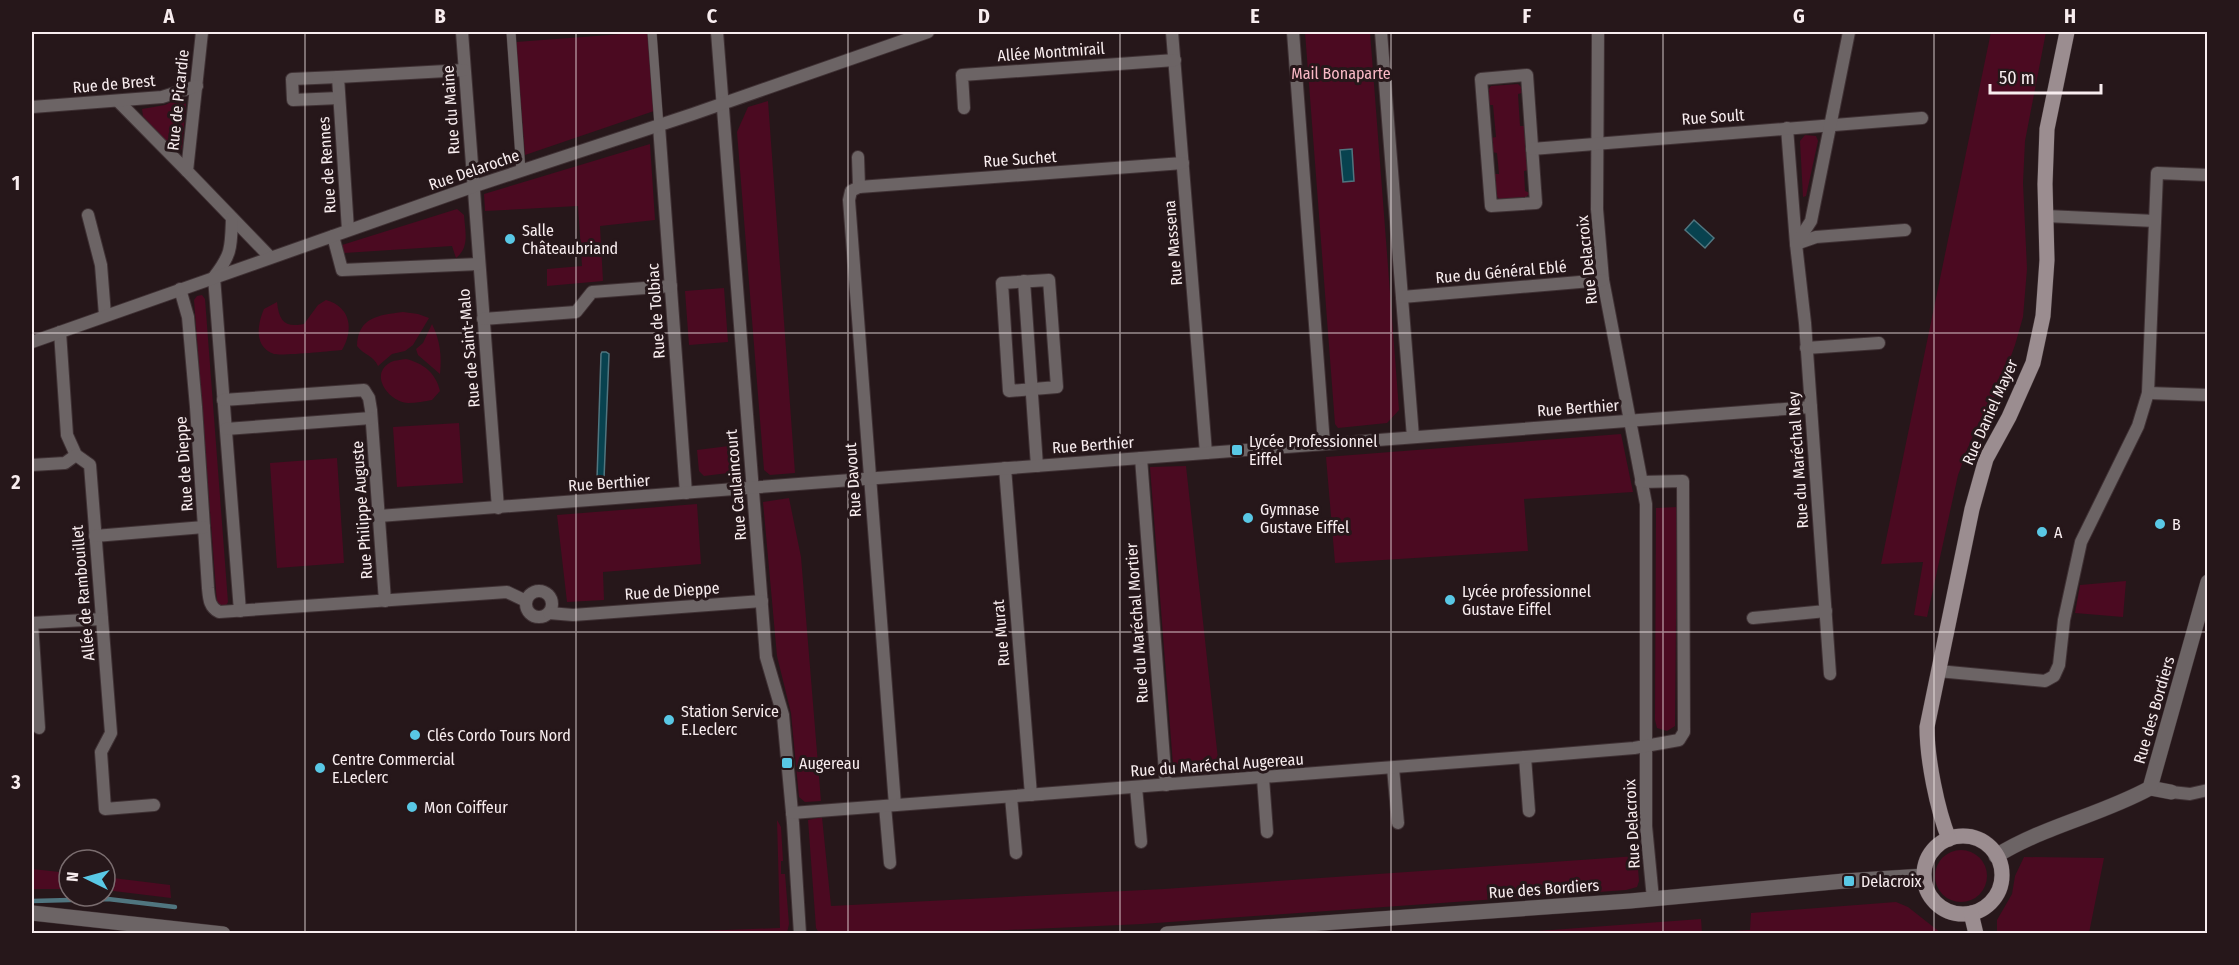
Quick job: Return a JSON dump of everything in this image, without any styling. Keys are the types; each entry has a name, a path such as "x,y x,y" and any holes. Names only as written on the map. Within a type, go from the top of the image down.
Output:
{"main road":[{"name":"Rue Daniel Mayer","path":"1949,839 1942,820 1927,742 1928,727 1972,509 1986,459 2009,417 2035,354 2043,316 2047,260 2047,129 2067,32"},
{"path":"1962,837 1976,839 1987,845 1996,856 2001,867 2001,879 1992,901 1983,909 1960,914 1948,912 1931,898 1924,876 1925,864 1930,854 1939,845 1949,839 1962,837"},
{"path":"1971,913 1976,933"}],"street":[{"name":"Rue de Picardie","path":"187,171 202,32"},
{"name":"Rue du Maine","path":"462,32 472,187"},
{"path":"511,32 521,171"},
{"path":"652,32 659,126"},
{"name":"Rue Caulaincourt","path":"717,32 766,657 783,715 800,933"},
{"name":"Rue Delaroche","path":"32,342 472,187 659,126 928,32"},
{"name":"Rue Massena","path":"1172,32 1206,453"},
{"path":"1293,32 1324,444"},
{"path":"1382,32 1413,437"},
{"name":"Rue Delacroix","path":"1598,32 1598,209 1603,280 1646,504 1646,826 1653,899"},
{"path":"1796,243 1811,221 1849,32"},
{"name":"Allée Montmirail","path":"964,108 962,75 1175,60"},
{"name":"Rue de Rennes","path":"339,98 293,100 292,79 464,70"},
{"path":"1527,75 1532,149 1536,203 1491,206 1481,79 1527,75"},
{"name":"Rue de Rennes","path":"338,77 348,230"},
{"name":"Rue de Brest","path":"32,107 162,97 197,86"},
{"name":"Rue de Picardie","path":"118,101 270,257"},
{"name":"Rue Soult","path":"1532,149 1922,118"},
{"name":"Rue de Tolbiac","path":"659,126 686,493"},
{"name":"Rue du Maréchal Ney","path":"1787,128 1811,407 1830,674"},
{"name":"Rue Davout","path":"858,157 860,187 851,190 849,200 870,479 890,806 890,863"},
{"name":"Rue Suchet","path":"860,187 1183,163"},
{"path":"1938,671 2045,681 2057,672 2064,620 2081,542 2138,426 2148,393 2157,173 2208,175"},
{"name":"Rue de Saint-Malo","path":"472,187 498,508"},
{"path":"88,215 101,265 105,315"},
{"path":"2046,216 2155,221"},
{"path":"232,218 231,248 226,262 214,277 240,611"},
{"path":"1796,243 1816,237 1905,230"},
{"path":"333,236 342,270 478,264"},
{"path":"1049,280 1057,387 1010,391 1002,283 1024,281 1049,280"},
{"name":"Rue du Général Eblé","path":"1402,297 1603,280"},
{"path":"1024,281 1038,466"},
{"path":"483,319 576,312 592,292 671,286"},
{"name":"Rue de Dieppe","path":"180,289 189,328 210,602 213,609 219,612 240,611 507,592 526,602"},
{"name":"Allée de Rambouillet","path":"60,332 67,435 76,455 90,465 111,733 101,752 105,809 154,805"},
{"path":"1806,348 1879,343"},
{"name":"Rue Philippe Auguste","path":"224,400 364,390 369,398 371,418 385,601"},
{"path":"2148,393 2208,395"},
{"name":"Rue Berthier","path":"379,516 1811,407"},
{"name":"Rue Philippe Auguste","path":"226,429 371,418"},
{"path":"32,465 64,463 76,455"},
{"name":"Rue du Maréchal Mortier","path":"1141,458 1166,785"},
{"name":"Rue Murat","path":"1005,468 1031,795"},
{"path":"1641,482 1683,481 1684,732 1679,740 1645,746"},
{"path":"95,536 204,527"},
{"name":"Rue des Bordiers","path":"1996,856 2014,845 2123,802 2150,788 2208,582"},
{"name":"Rue de Dieppe","path":"549,614 552,602 545,593 534,592 526,602 527,610 533,616 541,618 549,614 573,615 762,601"},
{"path":"1753,618 1826,611"},
{"path":"39,728 32,623 102,619"},
{"name":"Rue du Maréchal Augereau","path":"792,813 1393,768 1645,746"},
{"path":"1525,757 1529,811"},
{"path":"1393,768 1398,823"},
{"path":"1263,778 1267,831"},
{"path":"1136,787 1141,842"},
{"path":"2150,788 2190,794 2208,790"},
{"path":"1011,797 1016,853"},
{"name":"Rue des Bordiers","path":"1167,933 1372,921 1924,876"},
{"path":"32,913 223,933"}],"green space":[{"path":"649,32 654,111 525,155 516,42"},
{"name":"Mail Bonaparte","path":"1305,32 1370,32 1399,410 1387,423 1338,428 1335,424"},
{"path":"1991,32 2046,32 2025,141 2023,183 2027,269 2023,317 1998,391 1972,438 1958,475 1927,617 1914,615 1923,562 1881,564"},
{"path":"1518,84 1522,88 1522,93 1518,94 1520,126 1524,126 1528,170 1524,171 1525,191 1530,193 1526,197 1499,199 1496,195 1494,174 1499,174 1497,153 1492,152 1491,138 1496,137 1493,105 1489,105 1488,90 1491,86"},
{"path":"184,98 186,104 182,149 179,152 174,150 143,116 142,109 165,105"},
{"path":"768,101 795,473 770,475 764,470 737,132 748,107"},
{"path":"1805,135 1816,136 1818,141 1806,196 1803,197 1800,141"},
{"path":"650,144 655,220 600,226 603,281 547,286 547,269 582,266 578,206 485,211 484,194"},
{"path":"457,209 464,215 466,238 463,249 456,258 452,246 344,253 342,245"},
{"path":"724,288 728,342 689,345 685,291"},
{"path":"202,295 205,299 228,602 225,607 220,607 217,603 194,300 197,296"},
{"path":"326,300 341,308 348,320 348,335 342,350 274,354 263,346 260,341 259,328 264,309 277,302 279,314 284,322 292,325 304,324 318,305"},
{"path":"403,312 429,318 413,345 405,351 392,354 378,366 357,346 361,329 371,319 378,316"},
{"path":"432,324 440,348 440,374 418,355 416,349 423,343"},
{"path":"406,359 418,363 432,374 440,391 432,400 408,403 394,398 384,387 381,373 384,367 393,361"},
{"path":"459,423 463,483 397,487 393,427"},
{"path":"1621,434 1633,492 1524,499 1528,551 1335,563 1326,457"},
{"path":"729,446 731,469 728,473 704,476 699,471 697,450"},
{"path":"337,458 344,563 277,568 270,463"},
{"path":"1186,466 1218,759 1173,765 1150,467"},
{"path":"789,498 801,557 821,801 805,802 799,797 791,713 777,656 763,502"},
{"path":"697,504 701,564 603,572 604,600 567,602 557,515"},
{"path":"1677,507 1675,726 1667,731 1657,728 1655,720 1656,508"},
{"path":"2126,581 2123,617 2075,613 2080,585"},
{"path":"822,817 831,906 1164,889 1637,856 1639,881 1637,887 1626,890 1142,924 943,933 819,933 816,928 808,820"},
{"path":"777,820 781,827 783,861 781,861 781,874 785,874 789,924 787,933 700,933 700,931 780,928"},
{"path":"1956,850 1966,850 1980,857 1987,876 1980,895 1966,902 1956,902 1946,898 1939,891 1935,881 1935,871 1939,861 1946,854"},
{"path":"2024,857 2104,858 2089,933 1997,933 1997,920 2012,894 2015,876"},
{"path":"32,869 57,872 57,889 32,889"},
{"path":"117,878 170,885 171,898 117,891"},
{"path":"1896,902 1908,907 1941,933 1732,933 1732,931 1750,930 1751,913"},
{"path":"1701,919 1702,933 1523,933 1523,932"}],"water":[{"path":"1352,149 1354,181 1343,182 1340,150"},
{"path":"1694,220 1714,238 1705,248 1685,230"},
{"path":"602,352 609,354 604,479 602,482 597,479"}],"waterway":[{"path":"32,901 108,899 175,907"}],"place":[{"name":"Salle Châteaubriand","path":"510,239"},
{"name":"Lycée Professionnel Eiffel","path":"1237,450"},
{"name":"Gymnase Gustave Eiffel","path":"1248,518"},
{"name":"B","path":"2160,524"},
{"name":"A","path":"2042,532"},
{"name":"Lycée professionnel Gustave Eiffel","path":"1450,600"},
{"name":"Station Service E.Leclerc","path":"669,720"},
{"name":"Clés Cordo Tours Nord","path":"415,735"},
{"name":"Augereau","path":"787,763"},
{"name":"Centre Commercial E.Leclerc","path":"320,768"},
{"name":"Mon Coiffeur","path":"412,807"},
{"name":"Delacroix","path":"1849,881"}]}
